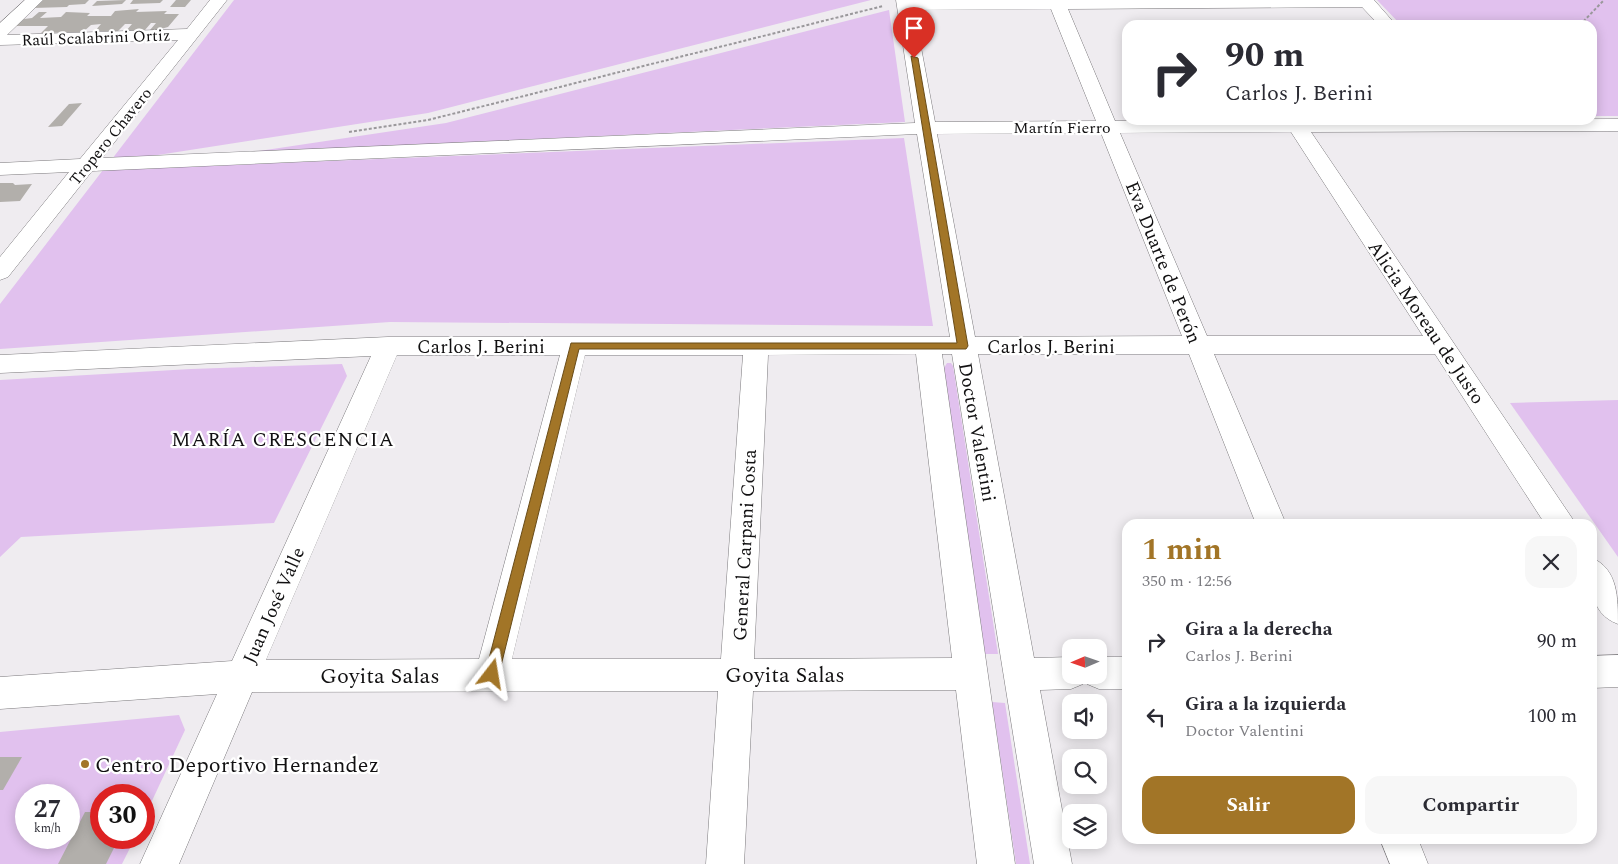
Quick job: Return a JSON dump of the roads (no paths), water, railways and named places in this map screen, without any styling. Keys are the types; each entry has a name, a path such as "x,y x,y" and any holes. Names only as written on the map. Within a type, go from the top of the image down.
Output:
{"street":[{"path":"0,32 35,0"},
{"name":"Tropero Chavero","path":"0,272 219,0"},
{"path":"905,3 1366,1 1383,20"},
{"name":"Eva Duarte de Perón","path":"1057,2 1269,519"},
{"path":"1213,2 1224,18"},
{"name":"Doctor Valentini","path":"905,3 1053,864"},
{"name":"Raúl Scalabrini Ortiz","path":"0,40 192,34"},
{"name":"Martín Fierro","path":"86,165 926,128 1202,125"},
{"name":"Alicia Moreau de Justo","path":"1296,125 1558,519"},
{"name":"Martín Fierro","path":"1597,125 1618,125"},
{"path":"0,169 86,165"},
{"path":"492,674 575,345"},
{"name":"Carlos J. Berini","path":"0,364 388,346 1442,345"},
{"name":"Juan José Valle","path":"159,864 388,346"},
{"name":"General Carpani Costa","path":"725,864 756,346"},
{"name":"Doctor Valentini","path":"928,346 996,864"},
{"path":"1597,578 1618,610"},
{"path":"1597,672 1618,671"},
{"path":"1108,673 1122,673"},
{"name":"Goyita Salas","path":"0,693 241,676 971,674"},
{"path":"1020,674 1062,674"},
{"path":"1400,844 1409,864"}],"place":[{"name":"Centro Deportivo Hernandez","path":"85,764"}],"district":[{"name":"MARÍA CRESCENCIA","path":"283,439"}]}
